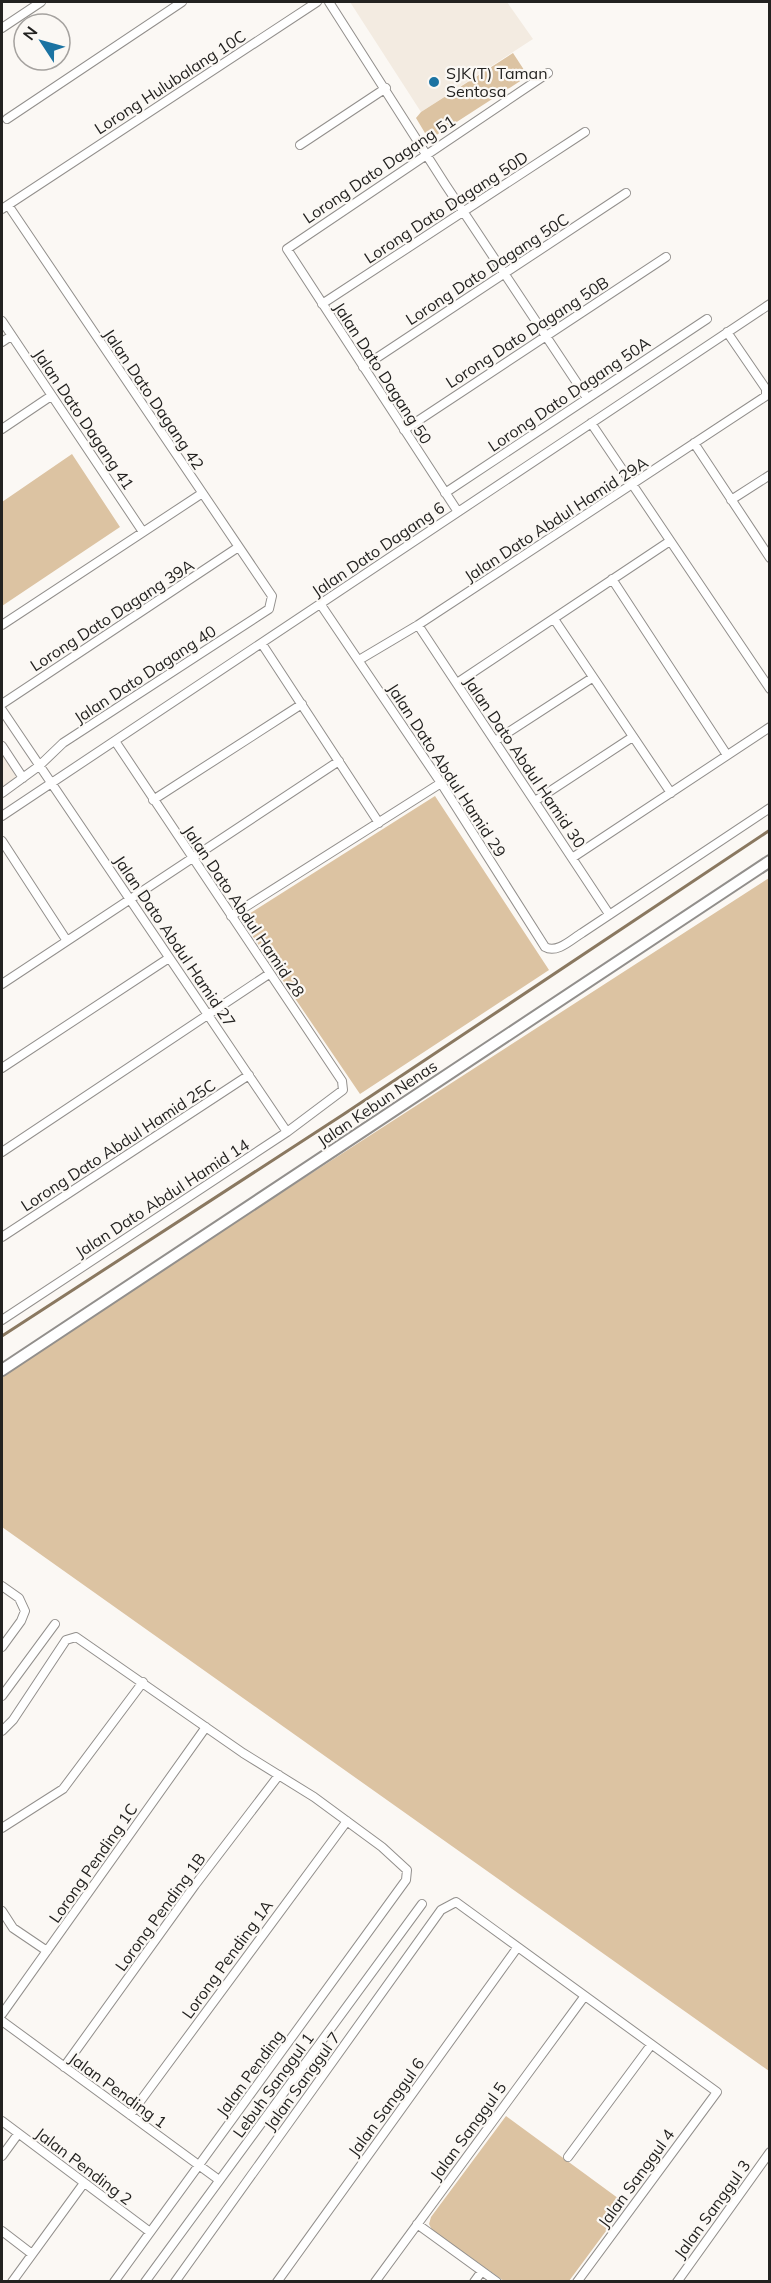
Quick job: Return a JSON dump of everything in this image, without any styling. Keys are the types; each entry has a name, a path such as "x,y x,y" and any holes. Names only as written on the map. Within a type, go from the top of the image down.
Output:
{"street":[{"path":"2,28 41,2"},
{"path":"7,119 182,2"},
{"name":"Lorong Hulubalang 10C","path":"5,207 317,2"},
{"path":"329,2 587,398"},
{"name":"Lorong Dato Dagang 51","path":"287,249 426,153 548,73"},
{"path":"300,145 386,88"},
{"name":"Lorong Dato Dagang 50D","path":"322,304 585,132"},
{"name":"Lorong Dato Dagang 50C","path":"363,367 626,193"},
{"name":"Jalan Dato Dagang 42","path":"5,207 272,596 269,609"},
{"name":"Jalan Dato Dagang 50","path":"287,249 458,512"},
{"name":"Lorong Dato Dagang 50B","path":"404,430 666,257"},
{"name":"Jalan Dato Dagang 6","path":"2,816 770,304"},
{"name":"Lorong Dato Dagang 50A","path":"445,493 707,319"},
{"name":"Jalan Dato Dagang 41","path":"2,321 143,532"},
{"name":"Jalan Dato Abdul Hamid 29A","path":"359,660 418,625 766,396 766,389 727,332"},
{"path":"2,342 11,336"},
{"path":"2,429 51,396"},
{"path":"591,423 770,689"},
{"path":"694,443 770,558"},
{"path":"731,500 770,475"},
{"path":"2,625 201,494"},
{"path":"457,684 670,541"},
{"name":"Lorong Dato Dagang 39A","path":"2,704 237,548"},
{"path":"612,579 727,755"},
{"name":"Jalan Dato Abdul Hamid 29","path":"321,605 441,783 545,947 556,950 609,914"},
{"name":"Jalan Dato Dagang 40","path":"2,793 39,766 63,743 269,609"},
{"path":"554,619 631,738 670,793"},
{"name":"Jalan Dato Abdul Hamid 30","path":"418,625 609,914"},
{"path":"262,644 379,823"},
{"path":"495,741 592,678"},
{"path":"153,800 302,704"},
{"name":"Jalan Dato Abdul Hamid 27","path":"2,710 287,1132"},
{"path":"573,858 770,727"},
{"path":"535,801 631,738"},
{"name":"Jalan Dato Abdul Hamid 28","path":"115,741 342,1081 343,1090 337,1097"},
{"path":"2,746 23,778"},
{"path":"2,981 131,900 339,761"},
{"path":"231,916 441,783"},
{"path":"609,914 770,808"},
{"path":"2,841 67,941"},
{"name":"Jalan Kebun Nenas","path":"2,1370 770,861"},
{"path":"2,1068 170,958"},
{"path":"2,1152 269,974"},
{"name":"Lorong Dato Abdul Hamid 25C","path":"2,1237 249,1075"},
{"name":"Jalan Dato Abdul Hamid 14","path":"2,1320 337,1097"},
{"path":"2,1586 19,1598 25,1611 21,1621 2,1647"},
{"path":"2,1696 55,1624"},
{"path":"2,1731 66,1640 76,1637 347,1821"},
{"path":"2,1828 63,1789 143,1682"},
{"name":"Lorong Pending 1C","path":"2,2014 206,1727"},
{"name":"Lorong Pending 1B","path":"64,2067 195,1885 279,1775"},
{"name":"Jalan Pending","path":"114,2282 406,1880 407,1870 403,1863 347,1821"},
{"name":"Lorong Pending 1A","path":"130,2115 347,1821"},
{"name":"Jalan Sanggul 7","path":"175,2282 441,1910 456,1902 517,1948"},
{"name":"Lebuh Sanggul 1","path":"145,2282 422,1904"},
{"path":"2,1911 14,1928 47,1951"},
{"path":"517,1948 651,2044 567,2157"},
{"name":"Jalan Sanggul 6","path":"277,2282 517,1948"},
{"name":"Jalan Sanggul 5","path":"375,2282 584,1997"},
{"name":"Jalan Pending 1","path":"2,2021 219,2180"},
{"name":"Jalan Sanggul 4","path":"577,2282 717,2092 651,2044"},
{"name":"Jalan Pending 2","path":"2,2121 150,2232"},
{"path":"2,2157 18,2134"},
{"name":"Jalan Sanggul 3","path":"677,2282 770,2152"},
{"path":"12,2282 84,2183"},
{"path":"417,2224 497,2282"},
{"path":"2,2231 32,2254"},
{"path":"474,2282 482,2271"}],"shaded area":[{"name":"SJK(T) Taman Sentosa","path":"350,2 507,2 533,39 421,112"},
{"path":"513,53 528,76 435,136 425,133 416,118 421,112"},
{"path":"72,454 120,527 2,606 2,502"},
{"path":"2,751 19,777 2,789"},
{"path":"435,796 549,970 360,1094 241,919"},
{"path":"769,878 769,2071 2,1527 2,1373"},
{"path":"506,2116 626,2204 569,2281 504,2281 432,2230 429,2224 431,2217"}],"waterway":[{"path":"2,1336 344,1114 770,830"}],"place":[{"name":"SJK(T) Taman Sentosa","path":"434,82"}]}
